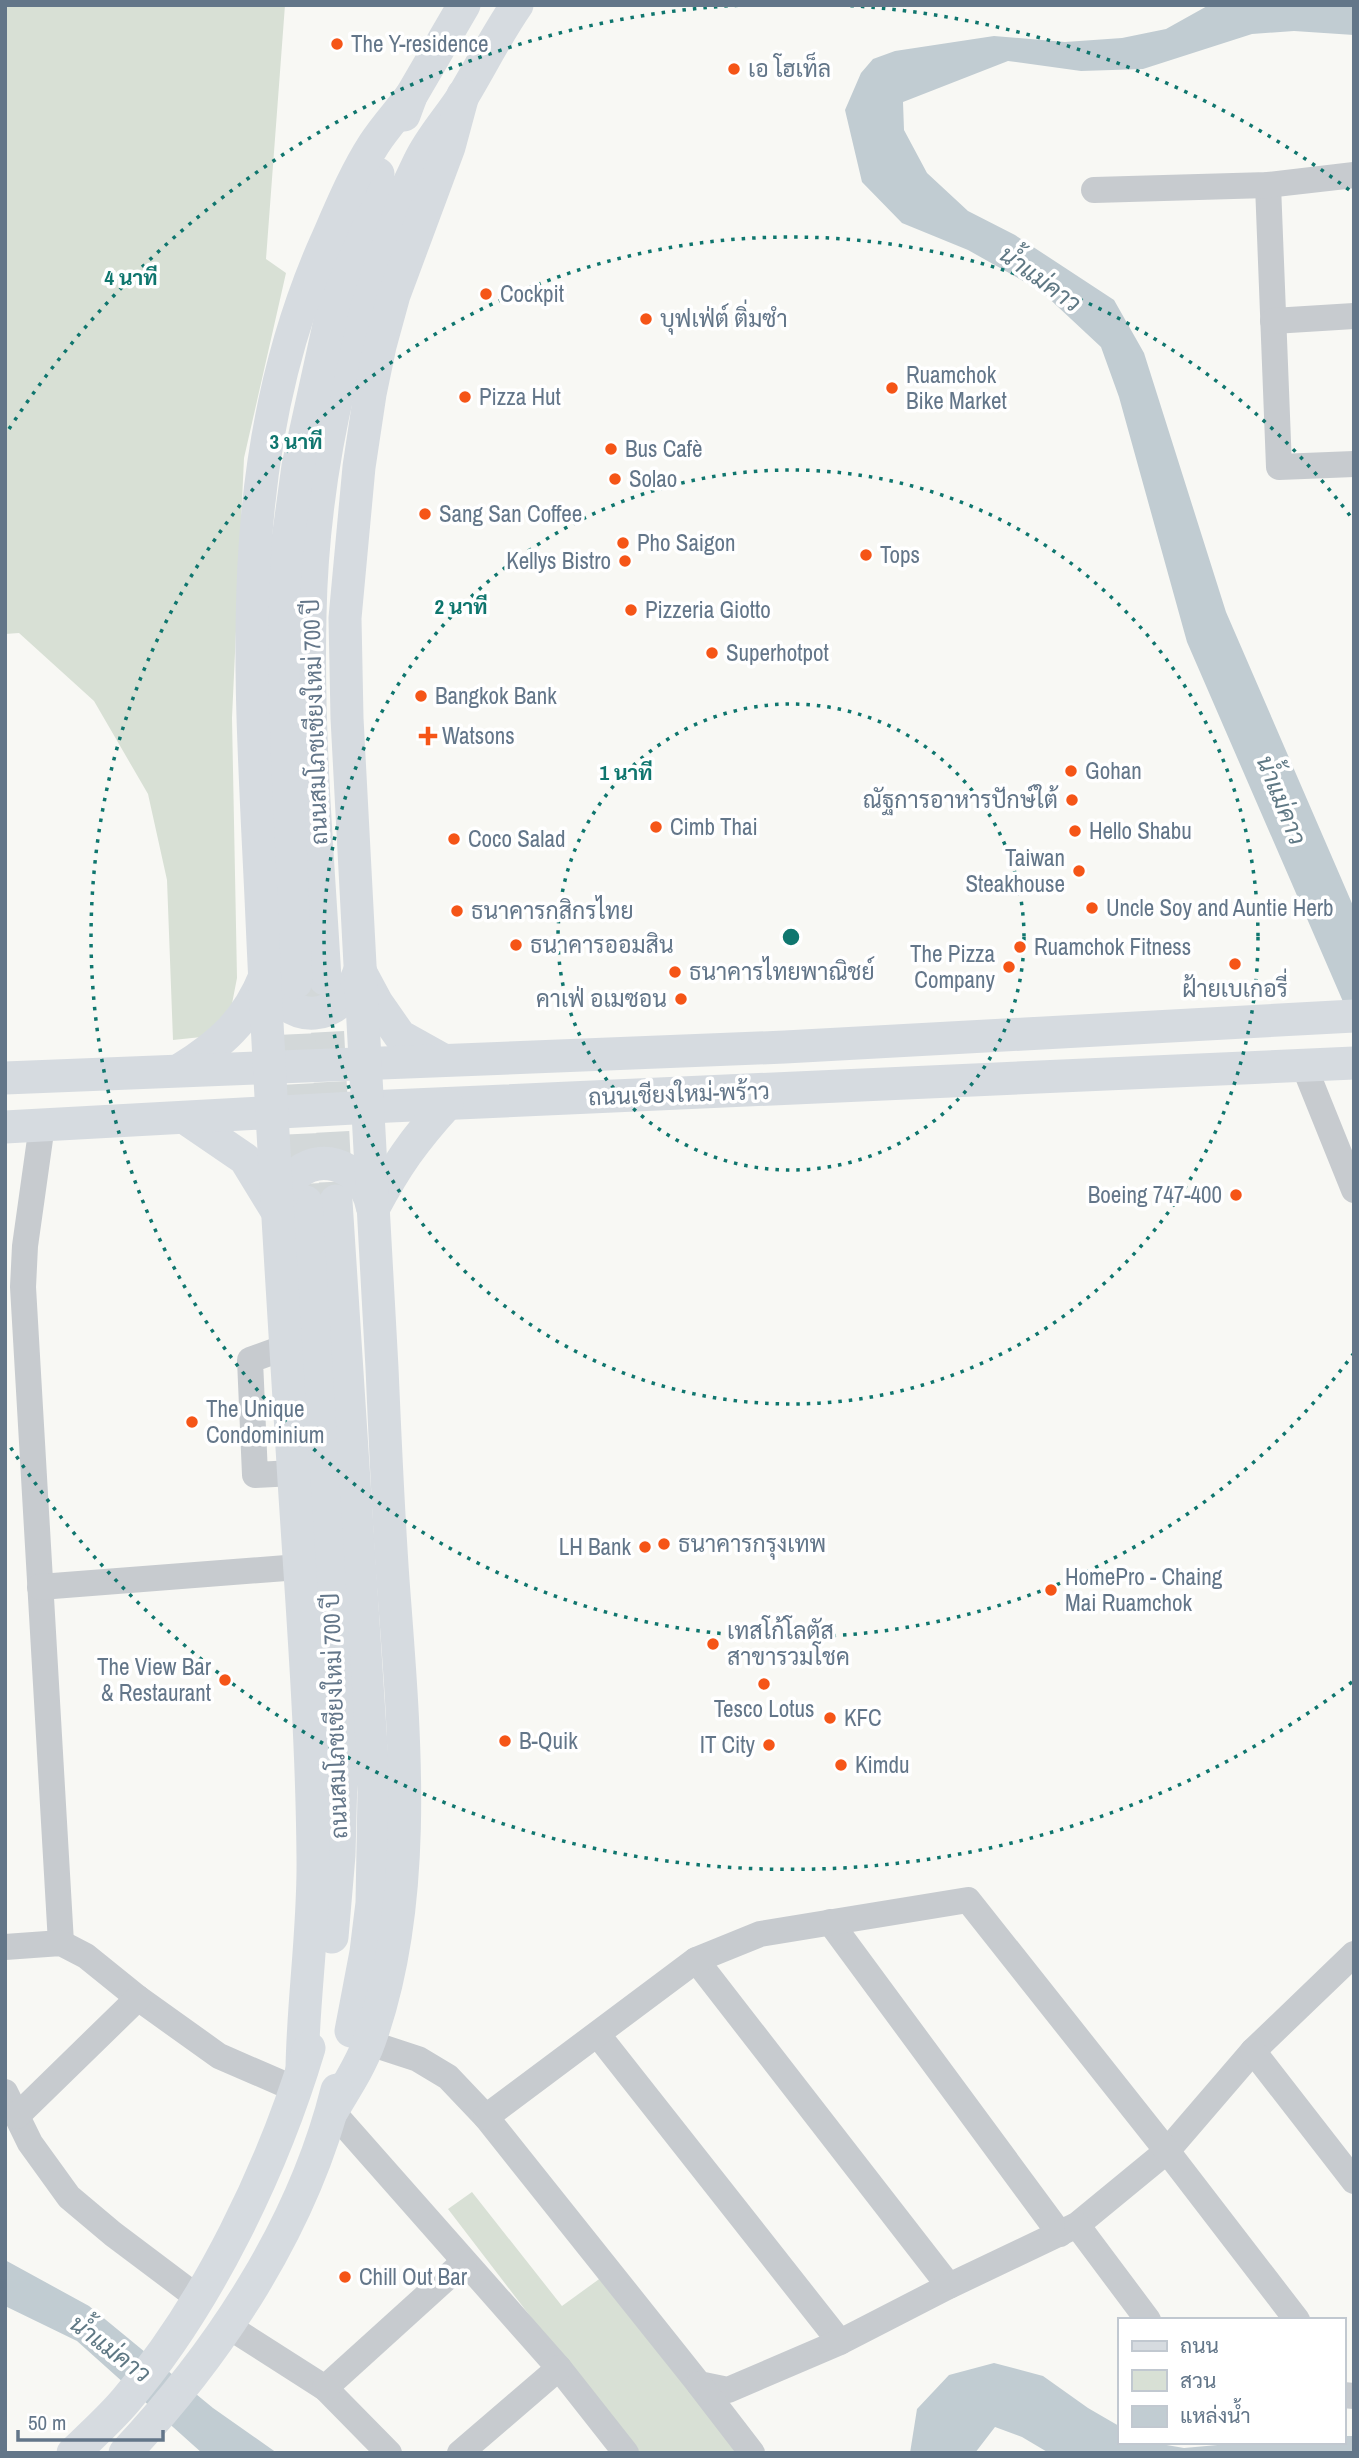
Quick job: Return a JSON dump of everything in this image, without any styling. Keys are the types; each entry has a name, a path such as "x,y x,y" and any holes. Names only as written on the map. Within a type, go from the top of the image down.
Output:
{"main road":[{"path":"299,2079 312,1923 313,1857 286,1346 307,1205 273,1113 269,1067 295,979 251,615 254,541 263,459 284,361 314,270 356,174 376,140 411,96 464,5"},
{"name":"ถนนสมโภชเชียงใหม่ 700 ปี","path":"295,979 313,549 321,474 332,423 365,295 403,197 421,158 517,5"},
{"path":"332,2111 369,2043 388,1973 397,1920 405,1814 402,1713 391,1558 345,674 346,607 359,467 380,346 407,259 449,147 463,95"},
{"path":"295,979 271,989 286,1005 306,1013 321,1012 335,1007 346,997 355,985 360,970"},
{"path":"360,970 377,1003 400,1036 446,1061"},
{"path":"181,1069 213,1050 257,996 295,979"},
{"name":"ถนนเชียงใหม่-พร้าว","path":"5,1078 785,1047 1354,1016"},
{"name":"ถนนเชียงใหม่-พร้าว","path":"5,1127 369,1107 1328,1064"},
{"path":"373,1209 404,1154 447,1104"},
{"path":"185,1118 307,1205"},
{"path":"307,1205 287,1185 297,1174 310,1166 324,1163 339,1165 358,1177 370,1195 373,1209"},
{"name":"ถนนสมโภชเชียงใหม่ 700 ปี","path":"73,2453 125,2402 165,2350 229,2243 260,2179 299,2079 324,1989 340,1855 341,1777 307,1205"},
{"name":"ถนนสมโภชเชียงใหม่ 700 ปี","path":"125,2453 151,2425 228,2326 287,2225 332,2111 358,2001 366,1952 372,1903 374,1792 307,1205"}],"street":[{"path":"1094,190 1268,184 1354,176"},
{"path":"1268,184 1279,467 1354,464"},
{"path":"1273,321 1354,316"},
{"path":"1328,1064 1354,1190"},
{"path":"42,1125 25,1246 23,1287 61,1943"},
{"path":"40,1587 299,1567"},
{"path":"486,2117 696,1960 760,1934 968,1900 1295,2318"},
{"path":"830,1922 1069,2230 1146,2318"},
{"path":"5,1947 61,1943 86,1955 138,1998 219,2056 299,2079"},
{"path":"699,2384 727,2390 840,2342 949,2286 1069,2230 1167,2151 1253,2051 1354,1954"},
{"path":"696,1960 949,2286"},
{"path":"138,1998 11,2104 30,2143 69,2197 198,2298"},
{"path":"598,2035 840,2342"},
{"path":"369,2043 418,2059 448,2077 486,2117 752,2453"},
{"path":"1253,2051 1354,2181"},
{"path":"332,2111 559,2368 626,2453"},
{"path":"325,2388 464,2262"},
{"path":"228,2326 325,2388 388,2453"},
{"path":"460,2453 559,2368"}],"green space":[{"path":"5,5 285,5 266,259 286,273 244,458 232,718 237,978 230,1014 211,1036 173,1040 167,880 148,794 94,701 19,633 5,634"},
{"path":"472,2192 562,2306 602,2277 740,2453 635,2453 448,2209"}],"water":[{"name":"น้ำแม่คาว","path":"1209,5 1354,5 1354,35 1294,31 1252,34 1143,69 1081,71 1008,61 903,102 904,130 927,173 968,211 1015,235 1114,300 1144,353 1226,612 1354,908 1354,1027 1187,642 1119,397 1101,347 1041,291 968,250 902,223 862,182 845,110 861,73 873,59 895,51 994,36 1065,42 1122,38 1166,29"},
{"name":"น้ำแม่คาว","path":"5,2260 89,2306 213,2408 277,2453 202,2453 77,2341 5,2306"},
{"path":"994,2363 1043,2376 1118,2425 1118,2444 1161,2444 1184,2448 1229,2444 1345,2444 1345,2436 1354,2436 1354,2453 1049,2453 1022,2437 995,2427 975,2453 910,2453 917,2409 949,2375"}],"tunnel":[{"path":"325,982 336,1194"},
{"path":"296,984 306,1196"}],"place":[{"name":"The Y-residence","path":"337,44"},
{"name":"เอ โฮเท็ล","path":"734,69"},
{"name":"Cockpit","path":"486,294"},
{"name":"บุฟเฟ่ต์ ติ่มซำ","path":"646,319"},
{"name":"Ruamchok Bike Market","path":"892,388"},
{"name":"Pizza Hut","path":"465,397"},
{"name":"Bus Cafè","path":"611,449"},
{"name":"Solao","path":"615,479"},
{"name":"Sang San Coffee","path":"425,514"},
{"name":"Pho Saigon","path":"623,543"},
{"name":"Tops","path":"866,555"},
{"name":"Kellys Bistro","path":"625,561"},
{"name":"Pizzeria Giotto","path":"631,610"},
{"name":"Superhotpot","path":"712,653"},
{"name":"Bangkok Bank","path":"421,696"},
{"name":"Watsons","path":"428,736"},
{"name":"Gohan","path":"1071,771"},
{"name":"ณัฐการอาหารปักษ์ใต้","path":"1072,800"},
{"name":"Cimb Thai","path":"656,827"},
{"name":"Hello Shabu","path":"1075,831"},
{"name":"Coco Salad","path":"454,839"},
{"name":"Taiwan Steakhouse","path":"1079,871"},
{"name":"Uncle Soy and Auntie Herb","path":"1092,908"},
{"name":"ธนาคารกสิกรไทย","path":"457,911"},
{"name":"ธนาคารออมสิน","path":"516,945"},
{"name":"Ruamchok Fitness","path":"1020,947"},
{"name":"ฝ้ายเบเกอรี่","path":"1235,964"},
{"name":"The Pizza Company","path":"1009,967"},
{"name":"ธนาคารไทยพาณิชย์","path":"675,972"},
{"name":"คาเฟ่ อเมซอน","path":"681,999"},
{"name":"Boeing 747-400","path":"1236,1195"},
{"name":"The Unique Condominium","path":"192,1422"},
{"name":"ธนาคารกรุงเทพ","path":"664,1544"},
{"name":"LH Bank","path":"645,1547"},
{"name":"HomePro - Chaing Mai Ruamchok","path":"1051,1590"},
{"name":"เทสโก้โลตัส สาขารวมโชค","path":"713,1644"},
{"name":"The View Bar & Restaurant","path":"225,1680"},
{"name":"Tesco Lotus","path":"764,1684"},
{"name":"KFC","path":"830,1718"},
{"name":"B-Quik","path":"505,1741"},
{"name":"IT City","path":"769,1745"},
{"name":"Kimdu","path":"841,1765"},
{"name":"Chill Out Bar","path":"345,2277"}]}
